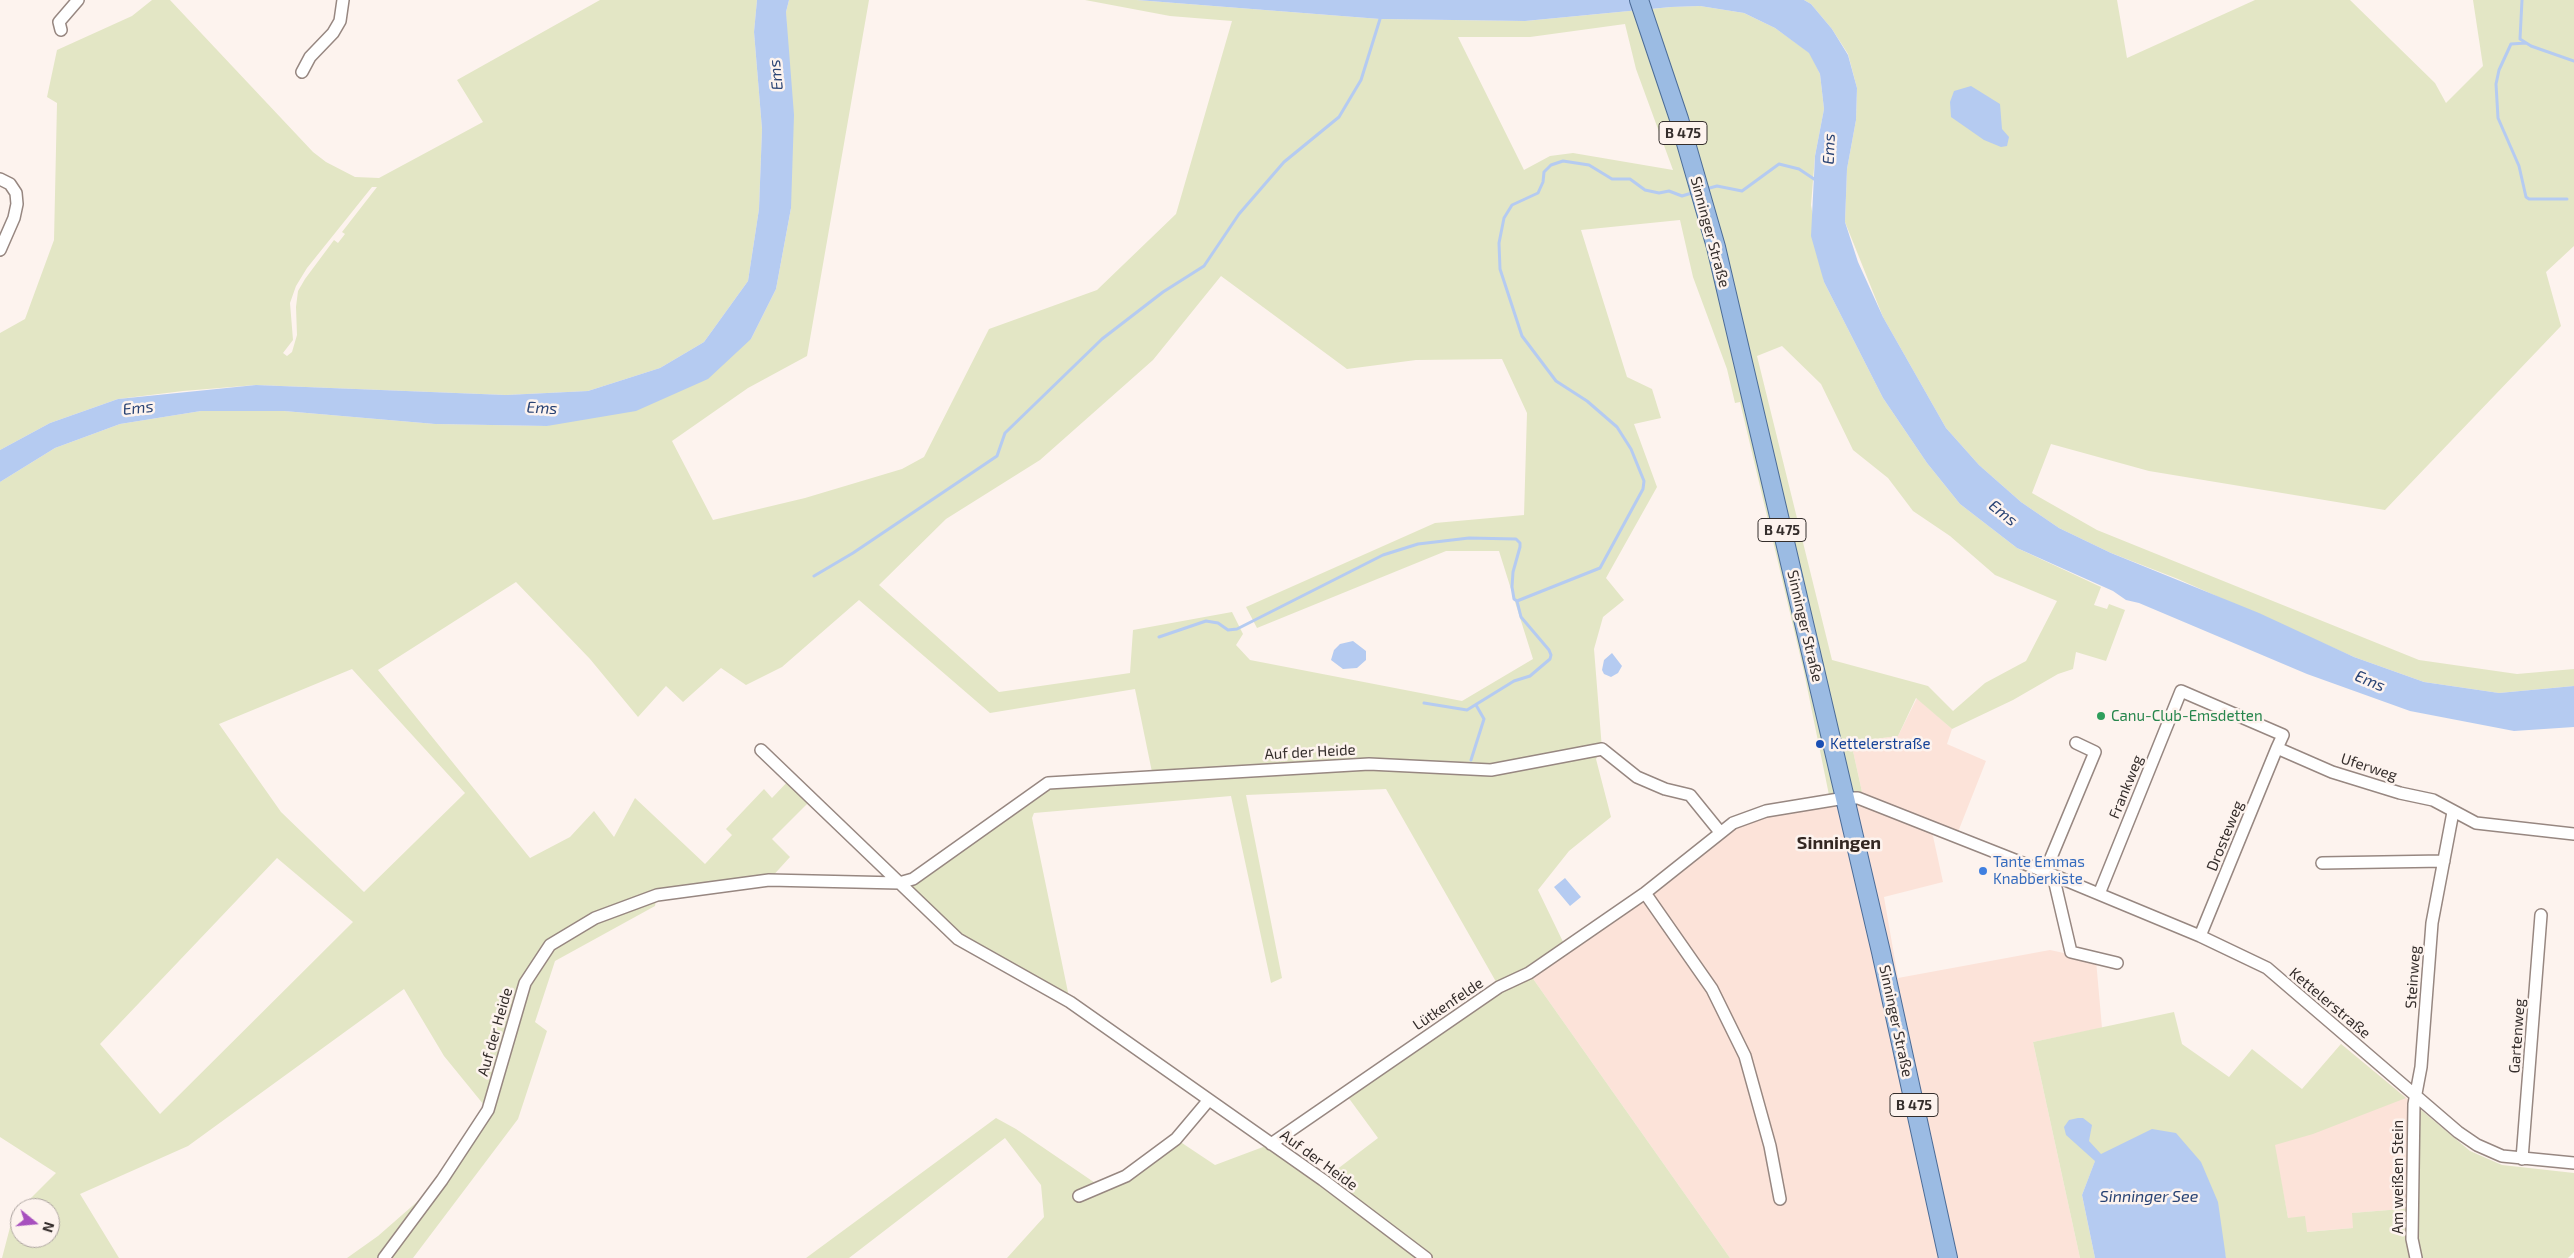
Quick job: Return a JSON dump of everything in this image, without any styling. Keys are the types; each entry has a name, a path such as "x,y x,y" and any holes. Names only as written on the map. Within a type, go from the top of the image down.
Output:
{"main road":[{"name":"Sinninger Straße","path":"1639,0 1679,119 1706,214 1747,379 1845,798 1948,1258"}],"street":[{"path":"61,30 59,22 78,0"},
{"path":"302,72 310,57 333,33 340,21 343,0"},
{"path":"0,179 10,184 16,193 17,204 14,218 0,250"},
{"name":"Frankweg","path":"2099,894 2181,691 2283,735 2278,748"},
{"path":"2076,743 2095,752 2049,873 2071,952 2117,963"},
{"name":"Uferweg","path":"2278,748 2332,772 2400,793 2432,800 2476,823 2574,834"},
{"name":"Drosteweg","path":"2200,936 2278,748"},
{"name":"Auf der Heide","path":"388,1257 488,1110 525,983 550,945 595,918 657,895 769,880 899,883 913,879 1048,783 1369,764 1491,770 1602,749 1637,777 1665,789 1680,791 1690,795 1720,832"},
{"name":"Auf der Heide","path":"761,750 958,939 1070,1002 1271,1144 1426,1258"},
{"name":"Lütkenfelde","path":"1271,1144 1483,998 1529,973 1645,893 1733,823 1766,811 1845,798"},
{"name":"Kettelerstraße","path":"1845,798 1858,798 2049,873 2200,936 2267,968 2416,1096 2477,1145 2502,1156 2574,1163"},
{"name":"Steinweg","path":"2416,1096 2421,1067 2432,923 2453,812"},
{"path":"2322,863 2444,861"},
{"path":"1645,893 1712,989 1745,1056 1770,1146 1780,1199"},
{"name":"Gartenweg","path":"2522,1159 2540,914"},
{"name":"Am weißen Stein","path":"2416,1096 2414,1104 2412,1239 2416,1258"},
{"path":"1079,1196 1126,1176 1169,1145 1208,1101"}],"shaded area":[{"path":"1917,698 1952,729 1947,744 1986,761 1956,837 1931,827 1943,882 1884,897 1898,978 2050,950 2096,960 2102,1028 2033,1042 2080,1258 1730,1258 1529,973 1733,823 1862,792 1851,742 1898,736"},
{"path":"2341,1044 2414,1104 2414,1208 2353,1213 2353,1228 2306,1232 2288,1218 2274,1145 2302,1090"}],"green space":[{"path":"152,0 170,0 313,152 326,162 355,177 379,178 483,122 457,80 600,0 757,0 754,32 762,129 759,209 748,281 704,342 660,368 588,391 506,395 256,385 183,391 118,399 50,423 0,450 0,333 25,319 54,240 57,103 47,97 57,50 132,16","holes":["372,187 377,187 342,232 345,234 338,243 334,240 298,291 296,307 297,335 292,352 287,356 283,353 293,340 290,303 296,286 307,268"]},
{"path":"789,0 869,0 807,356 748,388 672,441 713,520 805,498 902,469 924,457 989,329 1097,290 1176,214 1232,21 1170,16 1085,0 1137,0 1380,19 1525,21 1700,6 1744,13 1775,28 1810,53 1820,74 1824,109 1815,156 1811,205 1824,282 1883,398 1927,463 1960,504 2017,548 2101,587 2094,605 2107,609 2109,604 2125,610 2106,661 2076,652 2073,669 2058,674 2013,700 1952,729 1916,698 1898,736 1851,742 1862,792 1858,798 1830,800 1804,672 1740,402 1735,403 1727,369 1693,277 1680,220 1581,230 1627,377 1652,389 1661,418 1634,424 1657,487 1606,578 1624,600 1603,617 1594,649 1602,749 1596,759 1611,817 1569,851 1538,890 1566,948 1529,973 1730,1258 1007,1258 1044,1217 1041,1185 1005,1138 849,1258 806,1258 996,1118 1016,1129 1101,1187 1176,1139 1215,1165 1271,1144 1323,1180 1378,1138 1345,1093 1499,987 1386,789 1246,795 1282,978 1271,983 1231,796 1034,813 1032,818 1070,1002 958,939 899,883 1048,783 1153,777 1135,689 990,713 859,600 782,667 746,685 721,668 683,702 666,686 638,717 590,659 516,582 378,670 530,858 570,837 594,811 614,837 635,798 705,864 732,835 726,829 764,789 772,798 791,778 812,799 772,839 790,857 769,880 657,895 655,906 555,961 535,1022 547,1031 518,1119 413,1258 347,1258 378,1236 442,1180 488,1110 444,1056 404,989 188,1146 80,1194 119,1258 2,1258 10,1227 10,1248 60,1248 60,1198 31,1198 56,1173 0,1137 0,482 55,448 120,424 201,411 284,411 435,424 547,426 751,339 776,289 791,208 786,12","holes":["1625,24 1636,69 1673,170 1573,153 1550,156 1524,170 1458,37 1530,37","1221,276 1347,369 1416,360 1502,359 1527,413 1524,515 1435,523 1246,607 1257,628 1446,551 1499,551 1533,659 1462,701 1250,660 1236,645 1243,634 1232,612 1133,630 1130,673 999,692 879,585 946,519 1040,460 1153,360","1782,346 1821,384 1853,450 1888,478 1913,511 1950,536 1995,575 2057,601 2026,661 1985,683 1953,711 1928,686 1832,660 1757,356","352,669 465,793 364,892 281,812 219,724","277,858 353,922 160,1114 100,1044"]},
{"path":"1804,0 2117,0 2127,58 2255,0 2350,0 2435,83 2446,103 2483,66 2473,0 2574,0 2574,246 2546,272 2561,326 2385,510 2149,471 2051,444 2032,493 2097,530 2419,660 2517,674 2574,669 2574,686 2499,693 2424,682 2354,657 2178,579 2111,553 2059,528 2021,502 1979,465 1946,428 1883,317 1845,222 1847,169 1856,120 1857,88 1848,54 1832,29 1811,4"},
{"path":"2174,1012 2182,1044 2229,1077 2252,1049 2302,1089 2341,1044 2406,1098 2313,1134 2275,1145 2288,1218 2305,1216 2307,1232 2353,1228 2352,1213 2414,1208 2414,1104 2470,1151 2502,1165 2574,1173 2574,1252 2568,1258 2226,1258 2224,1250 2097,1156 2082,1195 2095,1258 2080,1258 2033,1042"}],"water":[{"name":"Ems","path":"757,0 789,0 786,12 794,115 791,208 776,289 751,339 708,379 636,411 547,426 435,424 284,411 201,411 120,424 55,448 0,482 0,450 50,423 118,399 256,385 506,395 588,391 660,368 704,342 748,281 759,209 762,129 754,32"},
{"name":"Ems","path":"1137,0 1804,0 1811,4 1832,29 1848,55 1857,88 1856,120 1847,169 1845,222 1858,262 1883,317 1946,428 1979,465 2021,502 2059,528 2111,553 2259,613 2354,657 2424,682 2499,693 2574,686 2574,727 2514,731 2410,711 2307,674 2139,603 2126,600 2113,591 2017,548 1960,504 1927,463 1883,398 1824,282 1811,236 1815,156 1824,109 1820,74 1809,53 1775,28 1744,13 1700,6 1525,21 1380,19"},
{"path":"1971,86 2000,104 2002,129 2009,137 2007,146 2001,147 1984,140 1951,117 1950,102 1954,91"},
{"path":"1353,641 1366,651 1366,660 1357,668 1343,669 1331,660 1334,650 1340,644"},
{"path":"1612,653 1622,666 1618,673 1611,677 1604,674 1602,670 1604,660"},
{"path":"1565,878 1581,897 1570,906 1554,887"},
{"name":"Sinninger See","path":"2083,1118 2092,1125 2089,1141 2101,1154 2152,1129 2176,1133 2201,1162 2218,1202 2226,1258 2095,1258 2082,1195 2095,1161 2066,1135 2064,1127 2069,1120"}],"waterway":[{"path":"2522,0 2520,39 2531,46 2574,61"},
{"path":"814,576 853,553 997,456 1005,433 1102,339 1163,292 1204,266 1239,214 1284,162 1339,117 1361,80 1380,19"},
{"path":"2526,43 2511,44 2499,70 2496,84 2498,118 2519,166 2526,197 2529,199 2567,199"},
{"path":"1159,637 1206,621 1218,623 1228,630 1237,629 1383,555 1418,544 1469,538 1516,539 1520,543 1520,547 1513,572 1512,587 1514,599 1517,601 1600,568 1643,489 1644,481 1631,449 1617,427 1587,401 1556,381 1522,336 1500,269 1499,243 1504,218 1512,205 1538,193 1543,182 1544,172 1551,165 1563,161 1589,165 1612,179 1630,179 1645,190 1659,193 1669,191 1682,196 1695,192"},
{"path":"1706,189 1717,186 1742,191 1779,164 1799,169 1817,181"},
{"path":"1424,703 1467,710 1514,681 1530,676 1550,659 1549,650 1521,617 1517,601"},
{"path":"1471,760 1484,719 1476,705"}],"place":[{"name":"Canu-Club-Emsdetten","path":"2101,716"},
{"name":"Kettelerstraße","path":"1820,744"},
{"name":"Tante Emmas Knabberkiste","path":"1983,871"}],"district":[{"name":"Sinningen","path":"1839,843"}]}
